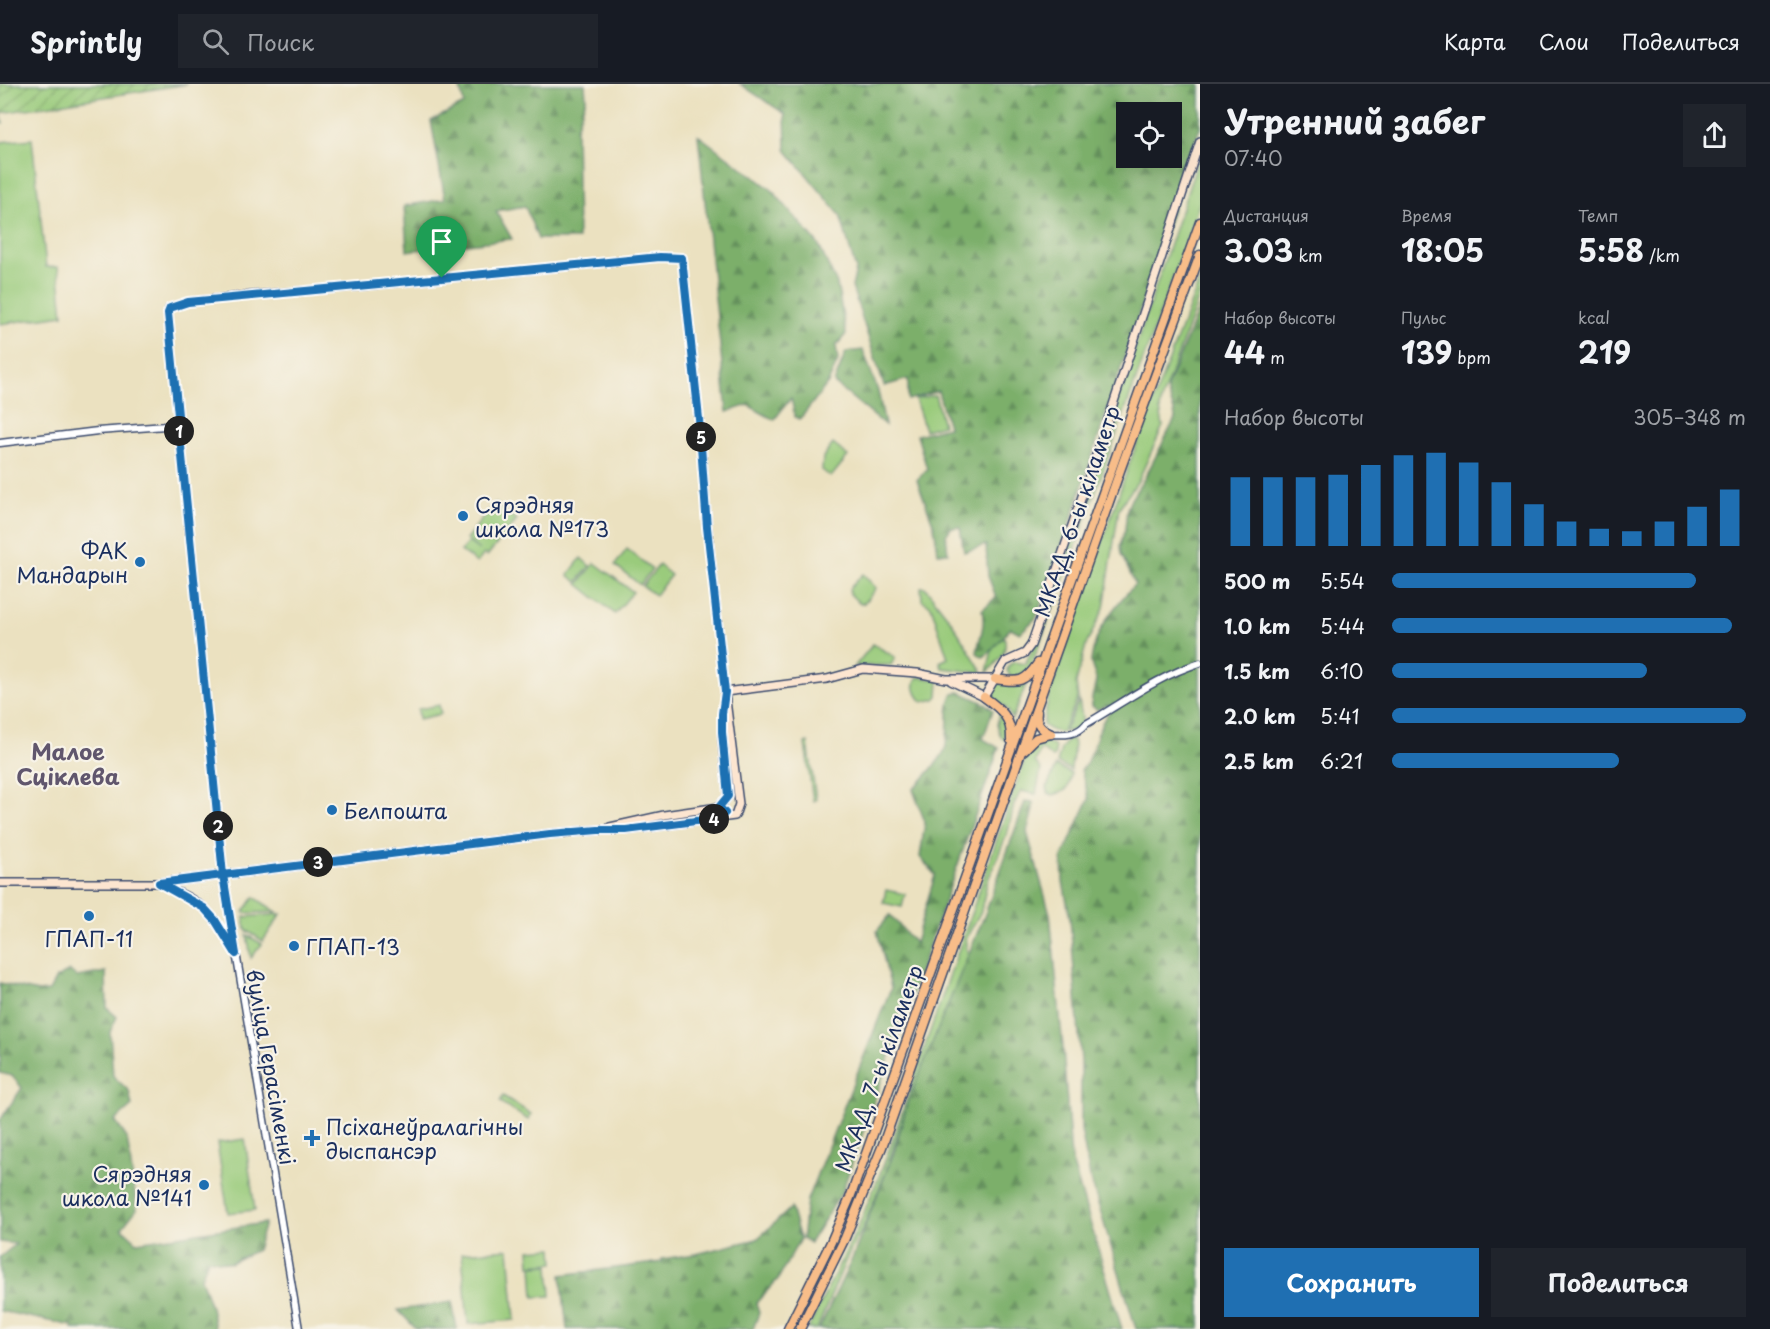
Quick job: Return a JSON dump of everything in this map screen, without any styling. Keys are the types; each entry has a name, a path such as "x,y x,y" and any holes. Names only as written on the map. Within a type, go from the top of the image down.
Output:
{"highway":[{"name":"МКАД, 6-ы кіламетр","path":"988,812 1110,465 1200,222"},
{"name":"МКАД, 6-ы кіламетр","path":"998,817 1122,465 1200,255"},
{"path":"995,679 1016,682 1022,680 1030,675 1045,653"},
{"path":"984,697 1007,716 1012,730 1011,750"},
{"path":"1038,706 1037,723 1040,728 1051,734"},
{"path":"1018,757 1036,738 1051,734"},
{"name":"МКАД, 7-ы кіламетр","path":"788,1329 850,1198 988,812"},
{"name":"МКАД, 7-ы кіламетр","path":"800,1329 845,1238 882,1147 998,817"}],"main road":[{"path":"946,679 984,697 1005,662 1027,652 1036,632 1101,443 1200,141"},
{"path":"725,695 827,679 863,669 917,673 946,679 995,679"},
{"path":"598,830 626,830 735,816 739,809 725,695"},
{"path":"0,884 159,883 598,830 664,815 719,807 728,796 722,714 725,695"},
{"path":"723,747 733,746"},
{"path":"719,807 725,813 719,818"},
{"path":"664,815 659,820 664,826"}],"street":[{"name":"вуліца Герасіменкі","path":"298,1329 223,875 169,324 170,308 188,302 247,296 660,257 682,258 725,695"},
{"path":"0,443 179,425"},
{"path":"1051,734 1068,735 1076,732 1154,682 1200,663"},
{"path":"159,883 204,908 215,920 236,954"}],"green space":[{"path":"0,84 187,84 1,113 3,123 0,123"},
{"path":"459,84 585,84 586,99 576,128 578,239 538,239 525,206 496,211 512,239 407,251 404,206 445,199 431,121 464,104"},
{"path":"740,84 1200,84 1200,127 1061,551 1036,618 1020,633 1011,628 983,657 977,653 983,627 982,610 996,597 988,576 986,545 964,552 960,527 951,528 946,535 948,553 938,553 934,526 917,480 927,469 917,435 948,427 938,391 908,400 908,379 884,386 852,287 856,270 840,215 786,150 785,114"},
{"path":"698,135 772,190 818,244 837,284 846,334 836,346 838,361 828,383 800,419 795,417 791,398 774,420 748,405 727,412"},
{"path":"32,139 46,267 58,267 63,315 0,324 0,142"},
{"path":"1200,154 1200,202 1070,563 1030,669 1016,678 1011,677 1007,671 1009,665 1014,662 1025,664 1040,634"},
{"path":"1200,279 1200,294 1161,401 1163,426 1138,481 1119,508 1104,608 1086,645 1076,683 1078,698 1062,732 1056,732 1043,725 1048,699 1131,459"},
{"path":"1200,306 1200,1329 1136,1329 1090,1177 1081,1130 1081,1061 1070,918 1063,882 1062,858 1089,799 1081,770 1090,756 1101,725 1110,711 1108,705 1097,710 1092,706 1096,679 1091,663 1093,649 1101,628 1135,584 1121,554 1120,546 1127,509 1175,419 1167,387"},
{"path":"863,350 878,391 885,425 834,383 846,352"},
{"path":"935,395 943,425 925,430 915,399"},
{"path":"833,444 848,456 831,477 822,470 823,457"},
{"path":"495,503 517,520 487,556 484,554 477,563 461,551 468,542 479,550 466,539"},
{"path":"627,549 652,569 640,585 615,565"},
{"path":"581,558 590,566 577,582 568,575"},
{"path":"595,563 633,592 615,614 578,584"},
{"path":"659,565 671,575 655,595 642,586"},
{"path":"863,574 876,588 864,603 860,604 850,594 849,589"},
{"path":"921,587 925,587 951,621 983,673 942,668 940,662 948,658 931,606 922,600"},
{"path":"1004,636 1004,652 987,673 992,649"},
{"path":"873,644 895,657 891,665 855,666"},
{"path":"918,677 939,680 938,696 935,699 923,702 918,697 915,687"},
{"path":"1028,680 1012,719 1007,709 991,696 996,683"},
{"path":"960,692 984,703 993,710 983,739 999,748 842,1192 810,1243 802,1239 807,1200 891,988 877,931 890,915 915,943 935,875 920,857 925,822 913,790 943,754 951,698 953,693"},
{"path":"1079,701 1081,725 1074,730 1064,732"},
{"path":"439,705 441,714 419,719 418,709"},
{"path":"1000,711 1007,728 1005,740 1001,737 997,725"},
{"path":"1068,739 1073,740 1074,743 1071,770 1057,763 1061,749"},
{"path":"808,742 816,800 813,801 805,743"},
{"path":"1044,742 1053,745 1055,749 1053,758 1041,749 1035,762 1041,769 1036,794 1021,791 1014,804 1008,831 987,883 981,911 966,939 969,954 908,1102 886,1171 817,1329 808,1329 858,1227 884,1164 1026,756 1036,743"},
{"path":"1056,766 1071,773 1067,788 1053,795 1048,793 1047,787"},
{"path":"1025,802 1033,802 1033,810 1027,832 1050,914 1071,1158 1122,1329 819,1329 852,1259 894,1152 908,1102 985,914"},
{"path":"886,890 905,894 902,907 883,903"},
{"path":"254,897 277,912 245,913"},
{"path":"281,914 263,941 246,930 244,917"},
{"path":"247,935 262,944 251,958"},
{"path":"70,971 77,977 106,972 107,1008 117,1017 110,1032 113,1076 129,1091 132,1106 115,1121 127,1138 137,1209 122,1228 137,1242 265,1223 257,1250 230,1263 208,1259 201,1278 211,1307 215,1329 72,1329 73,1326 0,1311 0,1257 16,1244 0,1242 0,1120 22,1088 12,1076 0,1073 0,983 38,992 49,991 56,978"},
{"path":"503,1096 531,1114 528,1120 500,1102"},
{"path":"245,1139 255,1210 228,1213 217,1143"},
{"path":"791,1208 800,1239 778,1279 756,1303 759,1313 753,1329 567,1329 561,1275 662,1262 662,1259 696,1254 757,1239"},
{"path":"553,1248 554,1263 530,1265 529,1250"},
{"path":"509,1249 515,1320 468,1324 462,1253"},
{"path":"549,1265 551,1296 534,1297 532,1266"},
{"path":"452,1302 457,1329 416,1329 398,1310"}],"place":[{"name":"Сярэдняя школа №173","path":"463,516"},
{"name":"ФАК Мандарын","path":"140,562"},
{"name":"Белпошта","path":"332,810"},
{"name":"ГПАП-11","path":"89,916"},
{"name":"ГПАП-13","path":"294,946"},
{"name":"Псіханеўралагічны дыспансэр","path":"312,1138"},
{"name":"Сярэдняя школа №141","path":"204,1185"}],"district":[{"name":"Малое Сціклева","path":"68,762"}],"route":[{"path":"442,278 188,302 170,308 168,313 223,875 159,883 204,908 215,920 236,954 223,875 550,834 664,826 719,818 725,813 719,807 728,796 722,732 722,714 726,698 707,527 699,419 682,258 660,257 442,278"}]}
